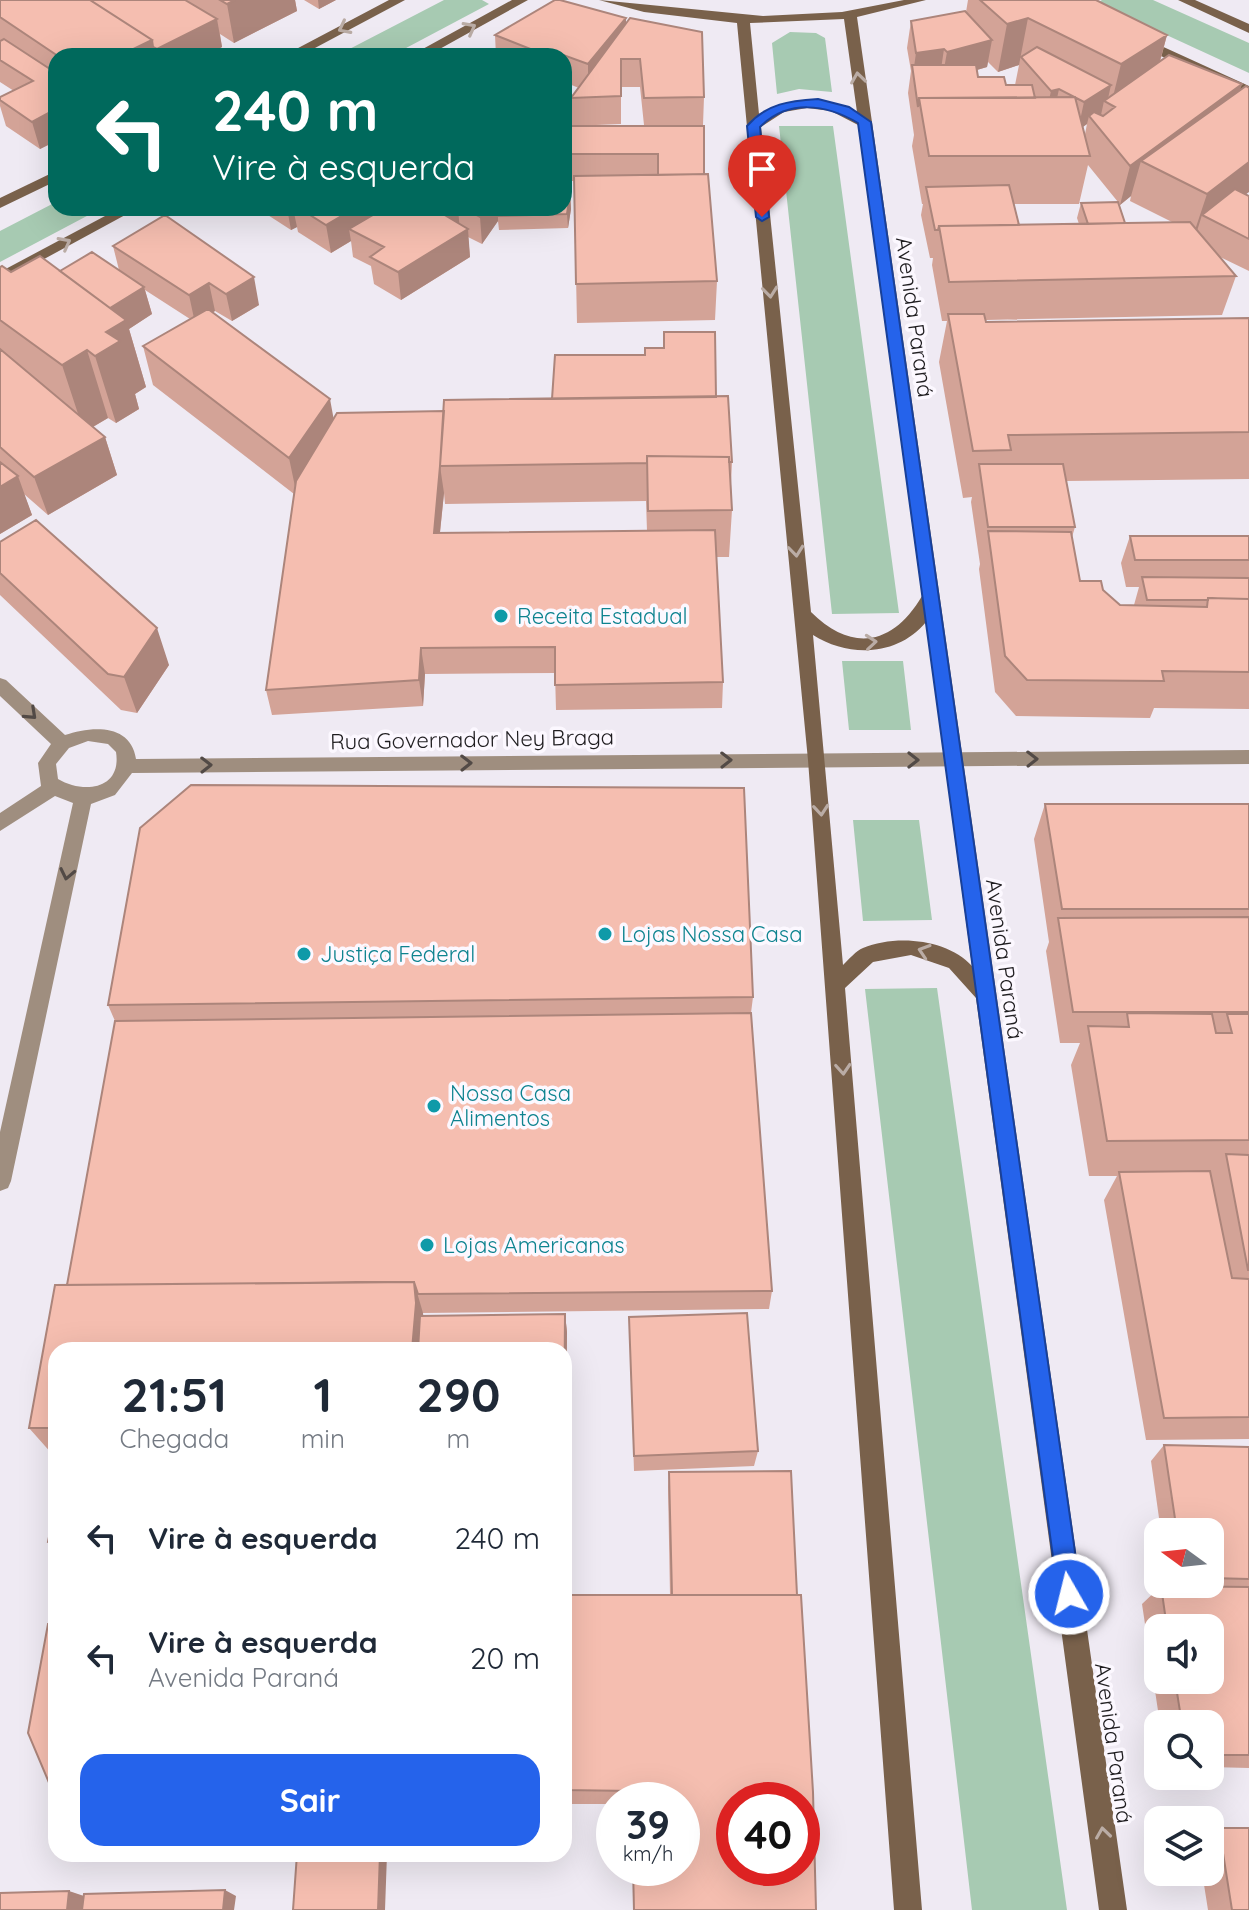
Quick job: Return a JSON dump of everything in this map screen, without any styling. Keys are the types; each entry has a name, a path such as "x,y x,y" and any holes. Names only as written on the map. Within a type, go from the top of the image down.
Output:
{"street":[{"path":"306,48 399,0"},
{"path":"432,48 522,0"},
{"path":"605,0 692,16 743,20 850,14 920,0"},
{"path":"1184,0 1249,29"},
{"name":"Avenida Paraná","path":"850,14 1113,1910"},
{"path":"743,20 817,760 908,1910"},
{"path":"1121,33 1249,91"},
{"path":"753,126 768,112 791,104 818,103 845,109 864,122"},
{"path":"0,204 48,179"},
{"path":"0,278 116,216"},
{"path":"802,614 826,635 861,644 895,639 920,622 929,598"},
{"path":"0,685 62,743"},
{"path":"88,734 112,736 128,750 128,766 120,781 110,789 83,798 69,796 54,787 46,773 47,763 62,743 88,734"},
{"path":"954,760 1249,757"},
{"name":"Rua Governador Ney Braga","path":"128,766 954,760"},
{"path":"0,823 54,787"},
{"path":"0,1181 83,798"},
{"path":"836,984 867,955 911,947 956,962 986,995"}],"green space":[{"path":"444,0 482,0 489,4 406,48 351,48"},
{"path":"1102,0 1153,0 1249,43 1249,73 1097,3"},
{"path":"790,32 816,33 825,38 832,92 799,89 777,94 772,43"},
{"path":"779,126 833,126 899,613 832,614"},
{"path":"48,206 48,216 87,216 0,262 0,231"},
{"path":"842,661 903,661 911,730 849,730"},
{"path":"853,820 919,820 932,920 863,921"},
{"path":"937,988 1067,1910 972,1910 865,989"}],"building":[{"path":"0,0 90,0 152,40 136,48 48,49 0,17"},
{"path":"90,0 185,0 217,19 159,48 153,47 152,40"},
{"path":"555,0 626,18 588,64 572,58 572,48 528,48 495,35"},
{"path":"980,0 1096,0 1167,35 1121,64 1028,18 1007,24"},
{"path":"965,11 992,40 947,52 944,49 916,53 911,21"},
{"path":"630,18 702,32 704,97 644,98 640,59 621,59 621,96 572,97"},
{"path":"4,39 48,68 48,113 32,122 0,100 0,97 33,81 0,60 0,41"},
{"path":"1037,47 1111,85 1084,102 1059,89 1051,91 1021,57"},
{"path":"1169,55 1242,84 1130,166 1089,116 1094,112 1103,116 1115,107 1104,101"},
{"path":"912,65 976,65 978,77 1004,77 1006,85 1032,85 1035,98 919,98 918,107"},
{"path":"1246,86 1249,88 1249,162 1207,194 1141,161"},
{"path":"1075,97 1090,156 929,156 919,98"},
{"path":"572,126 704,126 704,174 658,175 658,154 572,154"},
{"path":"708,174 717,281 576,284 574,176"},
{"path":"1009,185 1019,225 939,226 935,230 926,187"},
{"path":"1235,189 1249,196 1249,239 1202,215"},
{"path":"1118,202 1125,223 1088,224 1081,203"},
{"path":"166,216 254,277 226,294 209,283 189,295 113,246"},
{"path":"312,216 341,216 326,225"},
{"path":"371,216 446,216 468,229 398,272 370,257 384,247 349,229"},
{"path":"1190,222 1236,276 949,282 939,226"},
{"path":"92,252 144,287 110,308 60,271"},
{"path":"40,256 126,320 106,332 120,341 95,356 87,350 62,365 0,320 0,267 11,272"},
{"path":"208,309 330,399 289,458 143,346"},
{"path":"948,314 984,314 986,322 1249,318 1249,432 1008,435 1011,450 973,451"},
{"path":"664,332 715,332 716,397 552,399 555,355 645,355 645,348 664,348"},
{"path":"0,349 105,437 34,477 0,447"},
{"path":"728,396 732,462 729,462 729,457 647,456 647,463 440,466 444,400"},
{"name":"Receita Estadual","path":"444,411 434,533 715,530 723,682 555,685 555,647 421,648 419,680 266,690 296,481 337,413"},
{"path":"647,456 729,457 732,510 648,511"},
{"path":"0,462 18,476 0,487"},
{"path":"979,464 1063,464 1075,527 988,527"},
{"path":"36,520 157,628 124,677 108,674 0,573 0,542"},
{"path":"988,531 1071,532 1080,581 1101,581 1103,590 1120,605 1207,607 1208,598 1249,599 1249,672 1162,671 1164,681 1027,680 1005,656"},
{"path":"1130,536 1249,536 1249,560 1135,560"},
{"path":"1142,577 1249,578 1249,599 1147,600"},
{"path":"191,785 744,788 753,997 108,1005 140,828"},
{"path":"1045,804 1249,804 1249,909 1062,909"},
{"path":"1249,917 1249,1012 1073,1012 1058,918"},
{"path":"751,1013 772,1291 418,1294 414,1282 67,1285 115,1021"},
{"path":"1127,1013 1212,1014 1216,1033 1232,1033 1227,1014 1249,1014 1249,1140 1107,1141 1088,1026 1129,1027"},
{"path":"1226,1154 1249,1155 1249,1270 1248,1270"},
{"path":"1210,1171 1232,1278 1249,1279 1249,1417 1164,1418 1119,1172"},
{"path":"414,1282 416,1303 413,1342 48,1342 48,1428 29,1428 55,1285"},
{"path":"747,1313 758,1451 634,1456 629,1317"},
{"path":"565,1314 565,1342 418,1342 420,1316"},
{"path":"1164,1445 1249,1447 1249,1579 1224,1578 1224,1518 1175,1518"},
{"path":"791,1471 797,1595 672,1595 669,1472"},
{"path":"1224,1587 1249,1587 1249,1755 1224,1755 1224,1710 1180,1710 1177,1694 1224,1694 1224,1614 1165,1614 1163,1598 1224,1598"},
{"path":"572,1595 801,1595 812,1782 716,1782 716,1886 815,1886 816,1910 634,1910 633,1886 700,1886 700,1782 596,1782 596,1790 572,1790"},
{"path":"48,1624 48,1780 28,1733"},
{"path":"1224,1828 1249,1828 1249,1910 1232,1910 1224,1860"},
{"path":"296,1862 380,1862 378,1910 293,1910"},
{"path":"225,1890 223,1910 82,1910 84,1894"},
{"path":"69,1891 67,1910 0,1910 0,1893"}],"place":[{"name":"Receita Estadual","path":"501,616"},
{"name":"Lojas Nossa Casa","path":"605,934"},
{"name":"Justiça Federal","path":"304,954"},
{"name":"Nossa Casa Alimentos","path":"434,1106"},
{"name":"Lojas Americanas","path":"427,1245"}],"route":[{"path":"762,217 753,126 768,112 791,104 818,103 845,109 864,122 1069,1594"}]}
